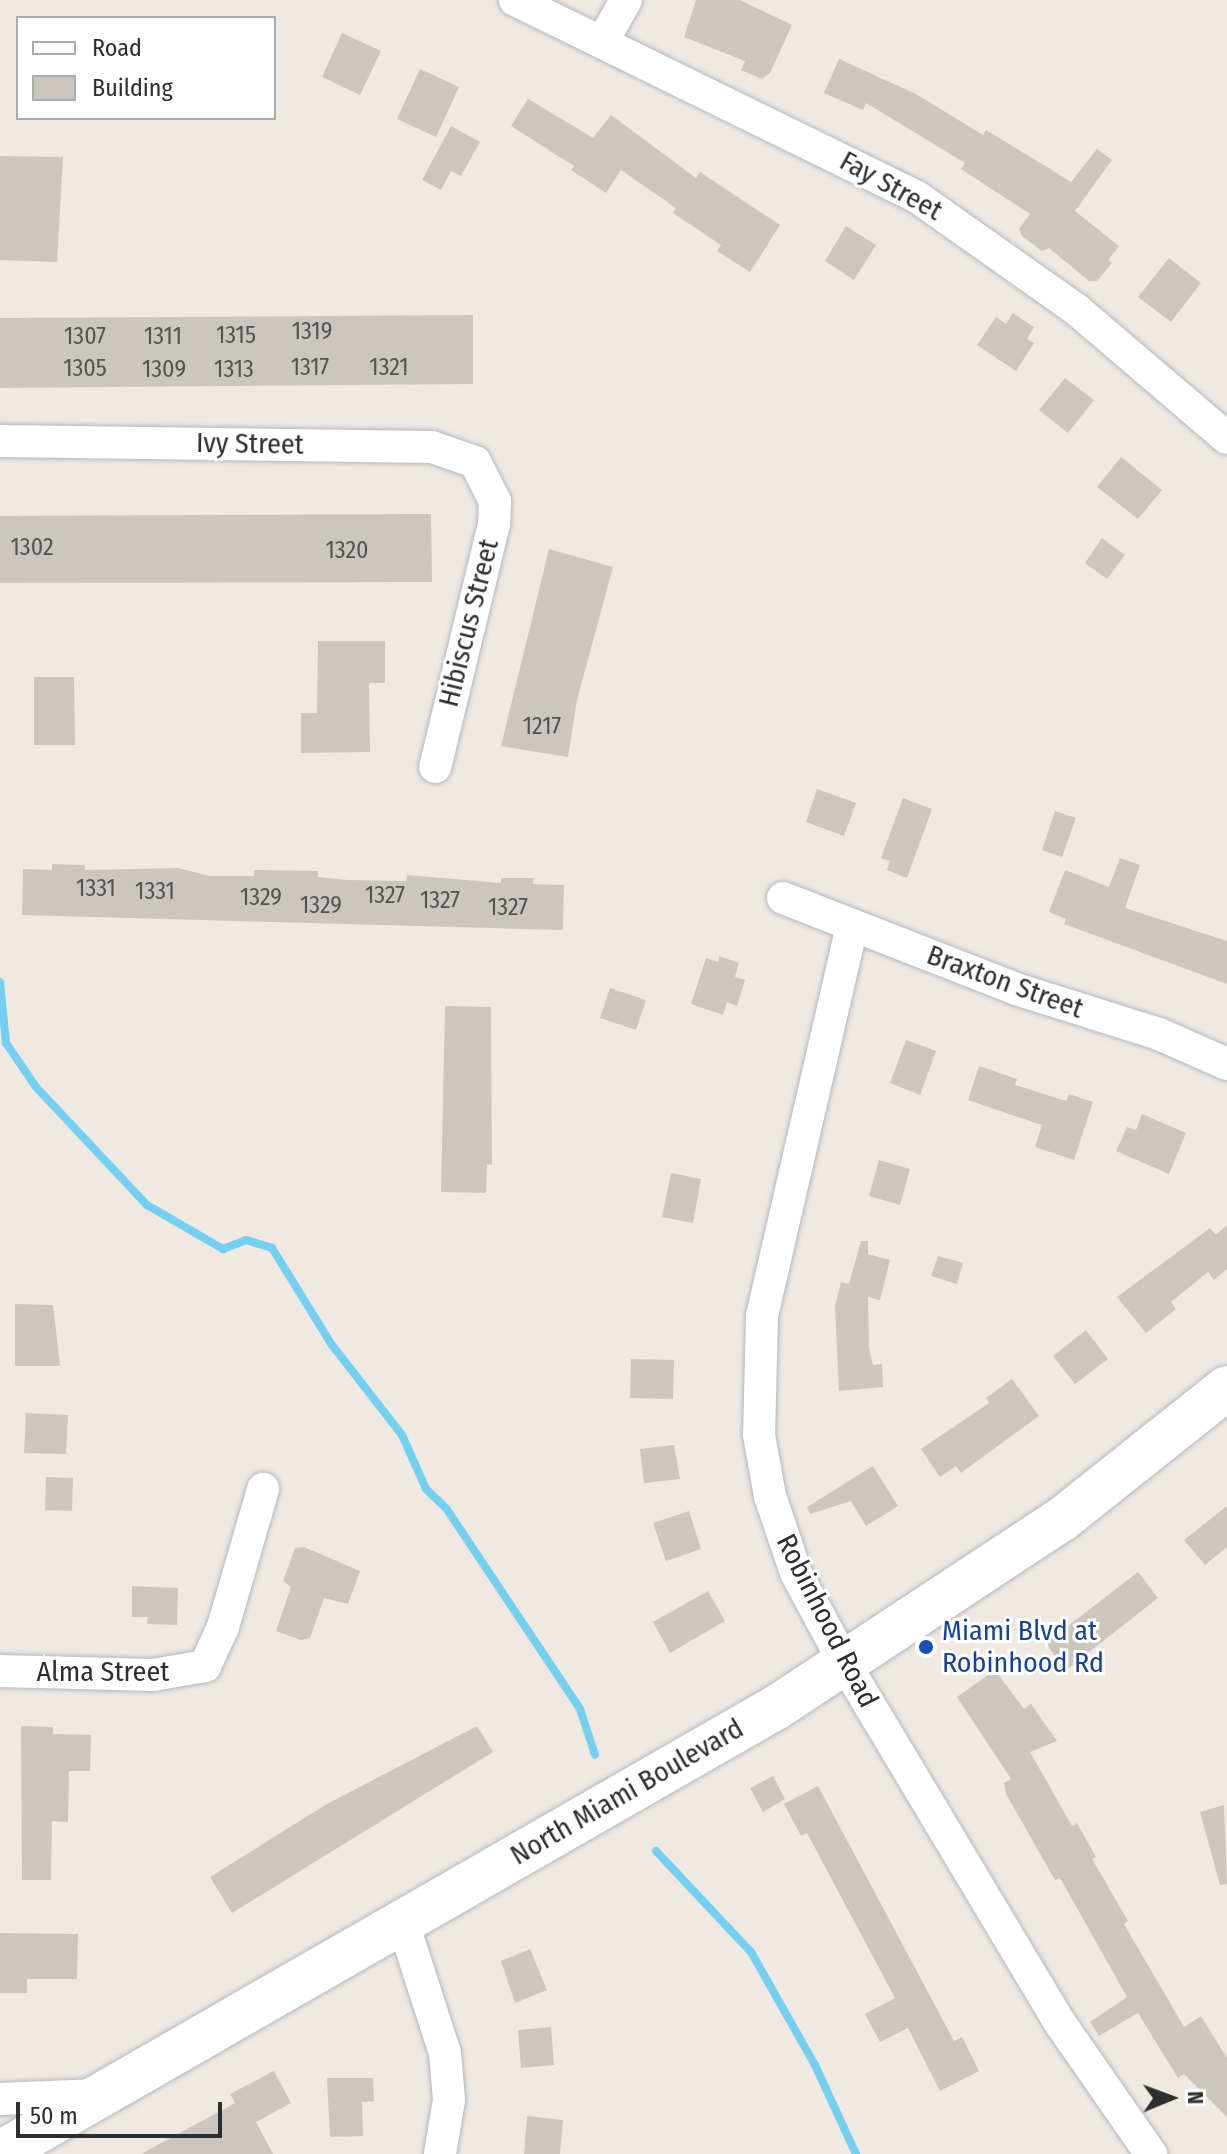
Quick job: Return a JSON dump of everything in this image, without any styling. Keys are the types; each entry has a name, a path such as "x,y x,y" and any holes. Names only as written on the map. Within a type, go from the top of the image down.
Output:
{"main road":[{"name":"North Miami Boulevard","path":"0,2153 845,1664 1061,1520 1227,1388"}],"street":[{"name":"Fay Street","path":"515,0 917,197 1065,301 1227,438"},
{"path":"603,41 626,0"},
{"name":"Ivy Street","path":"0,441 432,447 475,462 488,479"},
{"name":"Hibiscus Street","path":"435,767 494,524 488,479"},
{"name":"Braxton Street","path":"783,898 1016,989 1159,1034 1227,1064"},
{"name":"Robinhood Road","path":"852,926 768,1286 758,1387 763,1464 778,1529 845,1664 1060,2023 1151,2154"},
{"name":"Alma Street","path":"0,1671 153,1675 205,1666 223,1627 263,1489"},
{"path":"402,1920 445,2053 449,2100 440,2154"},
{"path":"0,2099 104,2095"}],"building":[{"path":"696,0 740,0 792,25 770,73 762,79 741,70 745,61 684,37"},
{"path":"342,33 381,51 360,95 322,77"},
{"path":"839,59 916,94 983,135 986,130 1071,182 1097,149 1112,160 1075,211 1119,246 1108,260 1112,263 1097,281 1089,281 1049,248 1042,251 1022,236 1019,229 1030,214 961,169 965,163 866,103 863,110 824,93"},
{"path":"420,69 459,87 436,137 397,119"},
{"path":"528,99 593,138 611,115 696,178 700,172 780,225 750,272 717,251 721,245 673,213 676,208 621,170 606,193 571,170 574,166 511,126"},
{"path":"451,126 480,142 461,176 451,171 441,190 422,180"},
{"path":"0,156 63,157 57,262 0,260"},
{"path":"846,226 876,245 854,280 825,261"},
{"path":"1169,258 1201,283 1171,322 1138,297"},
{"path":"1013,313 1034,327 1027,339 1034,343 1016,371 977,345 996,317 1006,324"},
{"path":"473,315 473,384 0,388 0,318"},
{"path":"1065,378 1094,400 1068,433 1039,410"},
{"path":"1121,457 1162,490 1138,519 1097,487"},
{"path":"431,514 432,582 0,583 0,516"},
{"path":"1102,538 1125,555 1107,579 1085,563"},
{"path":"549,549 613,567 577,700 568,757 501,746"},
{"path":"318,641 385,641 385,683 369,683 370,752 301,753 301,713 317,713"},
{"path":"34,677 74,677 75,745 34,745"},
{"path":"817,789 856,803 844,836 806,822"},
{"path":"903,798 932,809 907,878 887,870 890,861 881,858"},
{"path":"1055,811 1076,818 1062,857 1042,850"},
{"path":"1120,858 1140,865 1125,908 1227,941 1227,984 1064,924 1066,919 1049,912 1065,870 1109,887"},
{"path":"52,864 85,865 85,870 178,868 209,876 254,876 254,870 318,871 318,877 348,880 406,881 407,875 501,883 501,878 534,878 533,884 564,885 563,930 22,915 23,869 52,870"},
{"path":"719,956 739,963 735,977 745,980 737,1006 727,1002 723,1015 691,1004 706,958 718,962"},
{"path":"610,988 646,1000 636,1030 600,1018"},
{"path":"445,1006 491,1007 492,1165 487,1164 486,1193 441,1192"},
{"path":"906,1040 936,1051 920,1095 890,1083"},
{"path":"979,1066 1017,1079 1015,1085 1066,1101 1069,1094 1093,1102 1074,1160 1035,1147 1042,1125 968,1100"},
{"path":"1142,1114 1186,1133 1169,1174 1116,1151 1127,1127 1136,1130"},
{"path":"879,1160 910,1169 900,1205 869,1196"},
{"path":"671,1173 701,1179 693,1223 662,1217"},
{"path":"1227,1225 1227,1269 1214,1280 1208,1272 1171,1302 1176,1309 1146,1333 1117,1297 1210,1228 1216,1235"},
{"path":"861,1241 868,1241 868,1254 890,1260 880,1300 868,1297 869,1348 873,1365 882,1364 883,1387 839,1391 835,1306 841,1282 849,1284"},
{"path":"938,1256 963,1263 957,1284 931,1276"},
{"path":"15,1304 53,1305 60,1366 15,1366"},
{"path":"1086,1330 1108,1359 1075,1384 1053,1356"},
{"path":"631,1359 674,1360 673,1399 630,1398"},
{"path":"1012,1379 1039,1416 961,1473 956,1466 940,1477 921,1449 989,1403 986,1398"},
{"path":"26,1413 68,1415 66,1454 24,1453"},
{"path":"674,1445 680,1479 644,1483 640,1449"},
{"path":"873,1466 898,1506 866,1526 851,1501 810,1514 807,1507"},
{"path":"46,1477 73,1478 72,1511 45,1510"},
{"path":"1227,1506 1227,1547 1205,1565 1184,1540"},
{"path":"689,1511 701,1549 666,1561 653,1523"},
{"path":"304,1547 360,1571 348,1604 324,1598 310,1638 301,1640 276,1631 291,1587 283,1581 295,1548"},
{"path":"1138,1572 1158,1598 1065,1671 1046,1643"},
{"path":"132,1586 178,1588 177,1625 147,1624 148,1617 132,1617"},
{"path":"708,1591 725,1621 670,1653 653,1622"},
{"path":"995,1670 1024,1709 1031,1704 1057,1741 1030,1752 1072,1826 1077,1823 1096,1857 1092,1859 1128,1921 1124,1924 1184,2027 1201,2016 1227,2058 1227,2117 1184,2074 1178,2078 1138,2013 1099,2036 1090,2022 1127,1997 1060,1878 1055,1880 1006,1794 1004,1783 1011,1779 957,1697"},
{"path":"21,1726 53,1727 53,1734 91,1735 90,1771 69,1771 68,1822 52,1821 51,1880 22,1880"},
{"path":"477,1726 493,1752 232,1913 210,1877 325,1805"},
{"path":"773,1776 785,1799 763,1812 750,1788"},
{"path":"818,1786 954,2041 962,2037 979,2071 940,2091 908,2028 880,2042 865,2014 895,1998 807,1833 801,1836 784,1804"},
{"path":"1224,1805 1227,1884 1220,1885 1200,1812"},
{"path":"0,1933 78,1934 77,1979 27,1979 27,1993 0,1993"},
{"path":"530,1949 547,1990 515,2003 501,1961"},
{"path":"551,2027 554,2065 521,2068 518,2030"},
{"path":"274,2071 291,2103 256,2122 273,2154 141,2154 235,2103 230,2094"},
{"path":"327,2078 373,2078 374,2101 362,2102 363,2136 330,2137"},
{"path":"527,2116 563,2120 560,2154 524,2154"}],"waterway":[{"path":"0,982 6,1043 36,1087 147,1205 223,1249 246,1240 272,1248 332,1345 402,1435 426,1489 446,1508 580,1709 595,1755"},
{"path":"656,1851 751,1952 815,2065 856,2154"}],"place":[{"name":"Miami Blvd at Robinhood Rd","path":"926,1647"}]}
